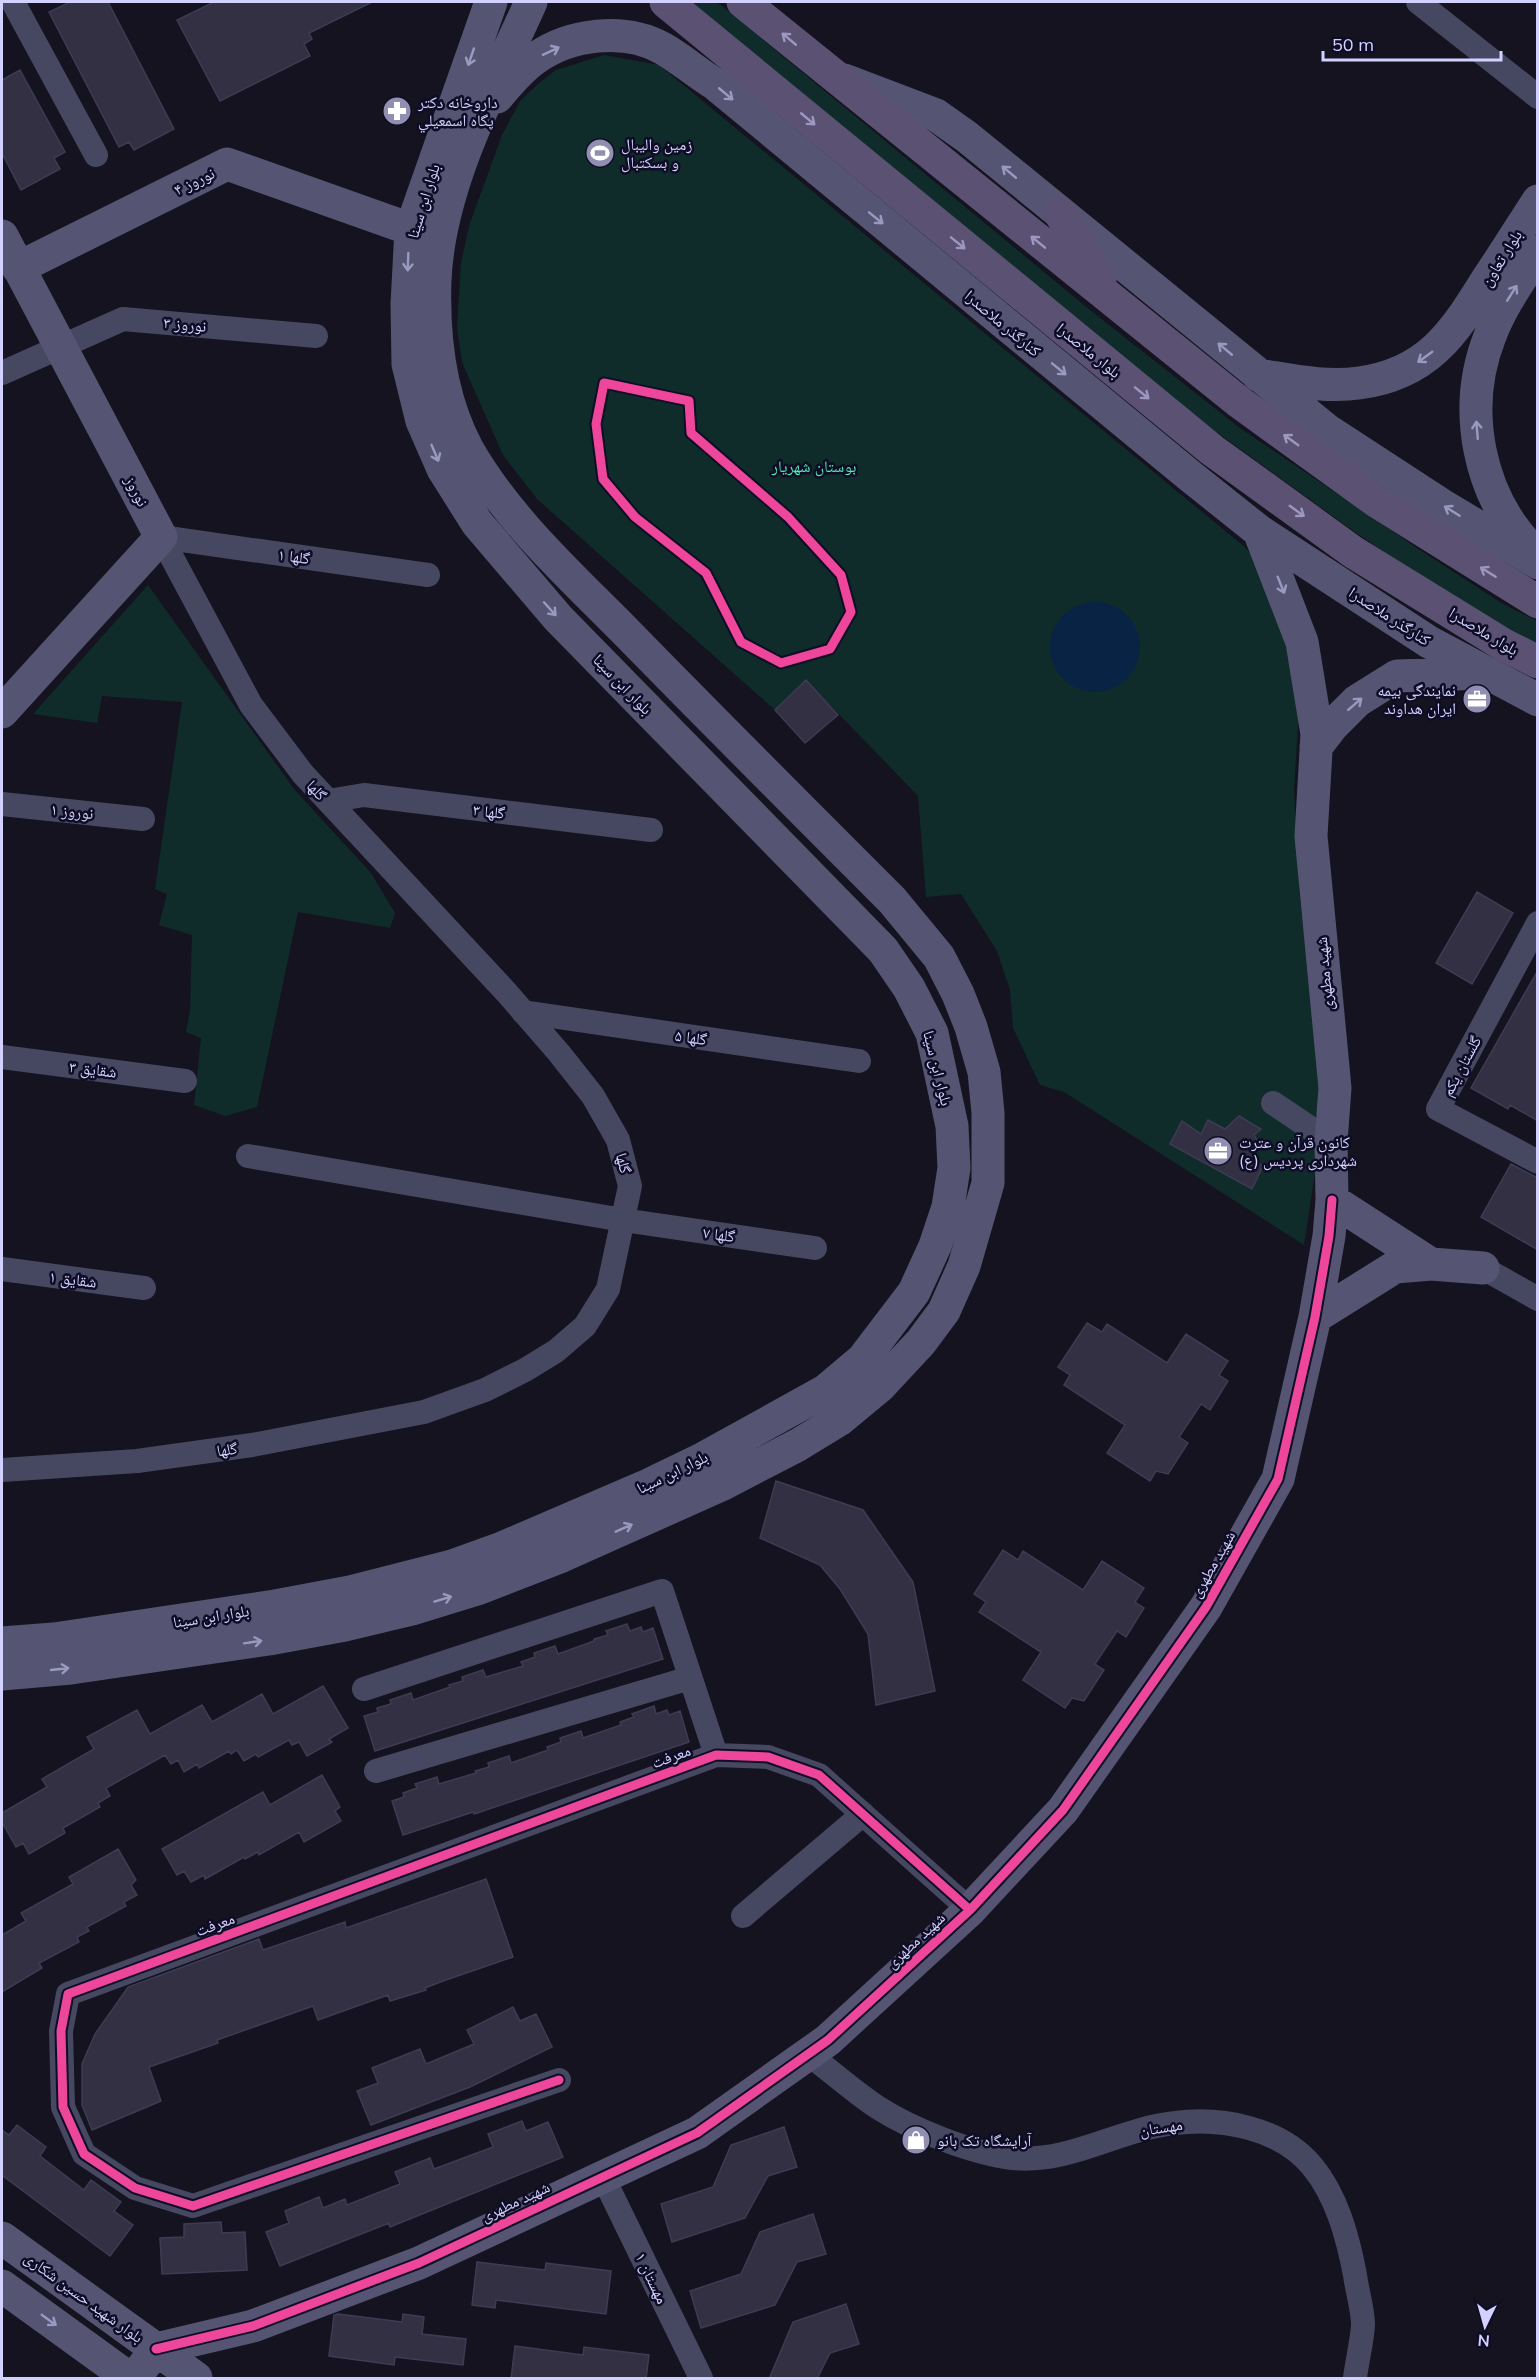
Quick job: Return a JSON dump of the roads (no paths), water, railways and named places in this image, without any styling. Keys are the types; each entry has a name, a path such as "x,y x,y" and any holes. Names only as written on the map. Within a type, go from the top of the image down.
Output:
{"main road":[{"name":"بلوار ابن سینا","path":"2,1674 71,1668 248,1643 345,1625 412,1609 477,1589 562,1556 721,1485 838,1420 880,1386 921,1342 944,1311 964,1266 974,1235 988,1183 988,1113 984,1072 971,1027 958,994 939,957 892,900 555,560 489,483 467,447 451,410 440,372 435,330 435,277 425,234 450,197 479,119 531,2"},
{"name":"بلوار ملاصدرا","path":"666,2 1212,450 1353,552 1504,645 1538,662"},
{"path":"743,2 1239,402 1376,501 1538,602"},
{"name":"بلوار ابن سینا","path":"2,1642 54,1639 199,1618 382,1585 452,1566 502,1548 644,1487 704,1458 825,1391 863,1359 914,1292 935,1246 948,1207 954,1168 952,1126 932,1033 903,978 883,950 558,618 477,523 442,469 422,421 408,364 407,304 489,3"},
{"name":"کنارگذر ملاصدرا","path":"479,119 510,81 537,57 580,40 606,35 634,37 662,47 714,84 1259,531 1429,642 1538,700"},
{"path":"834,77 936,115 967,137 1256,375 1327,430 1442,505 1538,563"},
{"path":"821,173 842,147"},
{"name":"نوروز ۴","path":"18,268 227,164 425,234"},
{"name":"بلوار تعاون","path":"1477,325 1538,201"},
{"path":"1060,213 1086,260 1114,303"},
{"name":"نوروز","path":"2,236 161,537"},
{"name":"بلوار تعاون","path":"1477,325 1506,302 1538,252"},
{"path":"1014,332 1036,307"},
{"path":"1256,375 1313,384 1359,383 1405,370 1446,341 1477,325 1482,361 1477,389 1476,416 1479,448 1504,516 1538,555"},
{"name":"شهید مطهری","path":"156,2349 253,2326 411,2266 697,2133 828,2040 970,1910 1063,1810 1206,1607 1278,1479 1315,1317 1329,1236 1332,1200 1331,1142 1335,1088 1311,836 1316,747 1315,724 1302,642 1259,531"},
{"path":"2,712 161,537"},
{"path":"1316,747 1333,725 1357,701 1397,676 1486,673"},
{"path":"1332,1200 1431,1264"},
{"path":"1315,1317 1395,1267 1431,1264 1483,1269"},
{"name":"بلوار شهید حسین شکاری","path":"2,2238 196,2379"},
{"path":"2,2286 129,2379"},
{"path":"135,2379 156,2349"}],"street":[{"path":"13,2 96,155"},
{"path":"1418,2 1538,97"},
{"name":"نوروز ۳","path":"2,373 123,319 316,336"},
{"name":"گلها ۱","path":"161,537 428,575"},
{"name":"گلها","path":"2,1470 137,1461 252,1445 424,1412 484,1390 525,1370 556,1351 585,1326 608,1289 630,1186 618,1140 593,1096 524,1012 303,774 251,705 161,537"},
{"name":"گلها ۳","path":"327,801 364,795 651,830"},
{"name":"نوروز ۱","path":"2,804 143,819"},
{"name":"گلستان یکم","path":"1538,923 1438,1109 1538,1162"},
{"name":"گلها ۵","path":"524,1012 859,1061"},
{"name":"شقایق ۳","path":"2,1057 185,1081"},
{"path":"1273,1103 1331,1142"},
{"name":"گلها ۷","path":"248,1156 623,1220 815,1248"},
{"name":"شقایق ۱","path":"2,1269 144,1288"},
{"path":"1483,1269 1538,1299"},
{"path":"364,1689 662,1591 716,1755"},
{"path":"376,1770 690,1678"},
{"name":"معرفت","path":"559,2080 193,2206 135,2188 84,2154 63,2107 61,2031 68,1994 716,1755 768,1757 819,1775 970,1910"},
{"path":"743,1916 863,1814"},
{"name":"مهستان","path":"808,2054 877,2107 926,2132 973,2150 1012,2158 1050,2158 1086,2149 1141,2128 1175,2122 1239,2125 1268,2134 1311,2165 1337,2211 1350,2250 1363,2324 1355,2379"},
{"name":"مهستان ۱","path":"603,2177 701,2379"}],"water":[{"path":"1095,602 1120,610 1132,622 1140,647 1132,672 1120,684 1095,692 1070,684 1058,672 1050,647 1058,622 1070,610"}],"place":[{"name":"داروخانه دكتر پگاه اسمعيلي","path":"397,111"},
{"name":"زمین والیبال و بسکتبال","path":"600,153"},
{"name":"نمایندگی بیمه ایران هداوند","path":"1477,699"},
{"name":"کانون قرآن و عترت (ع) شهرداری پردیس","path":"1218,1151"},
{"name":"آرایشگاه تک بانو","path":"916,2140"}],"park label":[{"name":"بوستان شهریار","path":"814,466"}]}
